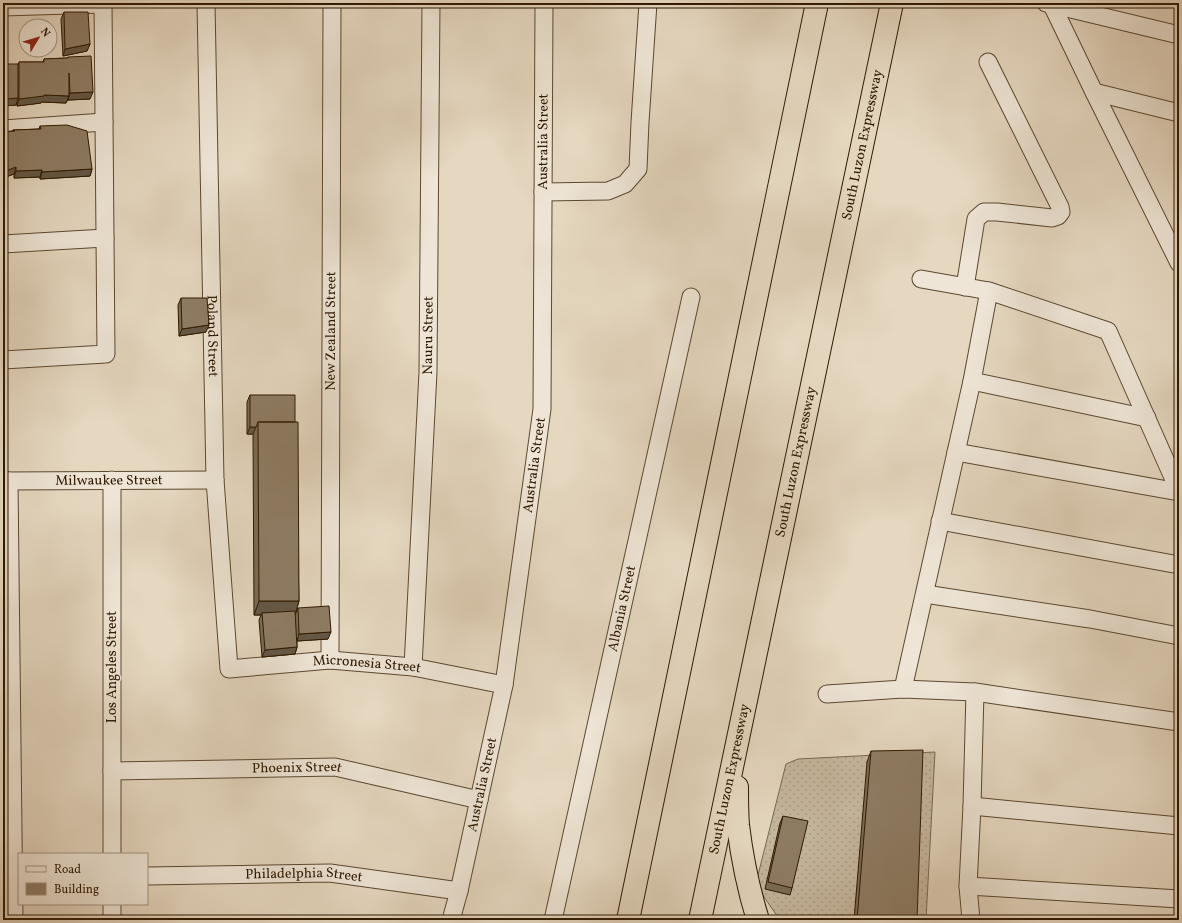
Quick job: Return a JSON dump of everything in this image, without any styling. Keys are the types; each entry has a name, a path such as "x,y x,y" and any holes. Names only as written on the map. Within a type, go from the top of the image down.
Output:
{"highway":[{"path":"628,920 817,3"},
{"name":"South Luzon Expressway","path":"700,920 892,3"},
{"path":"736,750 738,824 748,885 758,920"}],"street":[{"path":"3,7 103,3 106,354 3,360"},
{"name":"Poland Street","path":"206,3 215,480 229,669"},
{"name":"New Zealand Street","path":"330,660 332,3"},
{"name":"Nauru Street","path":"413,667 428,372 432,3"},
{"name":"Australia Street","path":"451,920 459,891 504,685 542,409 544,3"},
{"path":"543,192 608,191 625,184 638,168 648,3"},
{"path":"1049,4 1179,35"},
{"path":"1049,4 1179,263"},
{"path":"965,287 976,219 984,212 1052,218 1058,216 1061,212 988,62"},
{"path":"1094,92 1179,113"},
{"path":"3,129 104,122"},
{"path":"3,244 105,238"},
{"path":"920,279 989,292 1108,331 1179,491"},
{"path":"904,689 972,380 989,292"},
{"name":"Albania Street","path":"553,920 691,297"},
{"path":"972,380 1147,418"},
{"path":"956,452 1179,491"},
{"name":"Los Angeles Street","path":"112,480 112,853"},
{"name":"Milwaukee Street","path":"6,481 215,480"},
{"path":"6,481 14,920"},
{"path":"940,521 1179,565"},
{"path":"925,594 1090,619 1179,636"},
{"name":"Micronesia Street","path":"229,669 330,660 413,667 504,685"},
{"path":"827,694 904,689 975,692 1179,722"},
{"path":"971,920 968,886 975,692"},
{"name":"Phoenix Street","path":"112,771 335,767 479,800"},
{"path":"972,806 1179,826"},
{"name":"Philadelphia Street","path":"148,876 330,873 459,891"},
{"path":"968,886 1179,899"},
{"path":"112,905 112,920"}],"shaded area":[{"path":"935,752 926,920 780,920 764,897 757,879 786,764 798,759"}],"building":[{"path":"64,12 88,12 90,44 65,49"},
{"path":"91,56 93,92 70,93 69,73 69,96 44,95 19,99 19,62 44,62 44,59"},
{"path":"3,64 18,64 18,98 3,99"},
{"path":"67,125 87,131 92,169 42,172 42,170 16,171 16,167 3,172 3,132 15,131 13,130 41,129 40,126"},
{"path":"181,298 207,298 209,325 182,329"},
{"path":"250,395 295,395 295,422 258,422 256,427 250,427"},
{"path":"258,422 298,422 299,601 259,601"},
{"path":"329,606 331,632 299,634 298,608"},
{"path":"295,611 297,647 265,650 262,613"},
{"path":"923,750 917,920 857,920 871,751"},
{"path":"783,816 808,821 792,888 768,882"}]}
